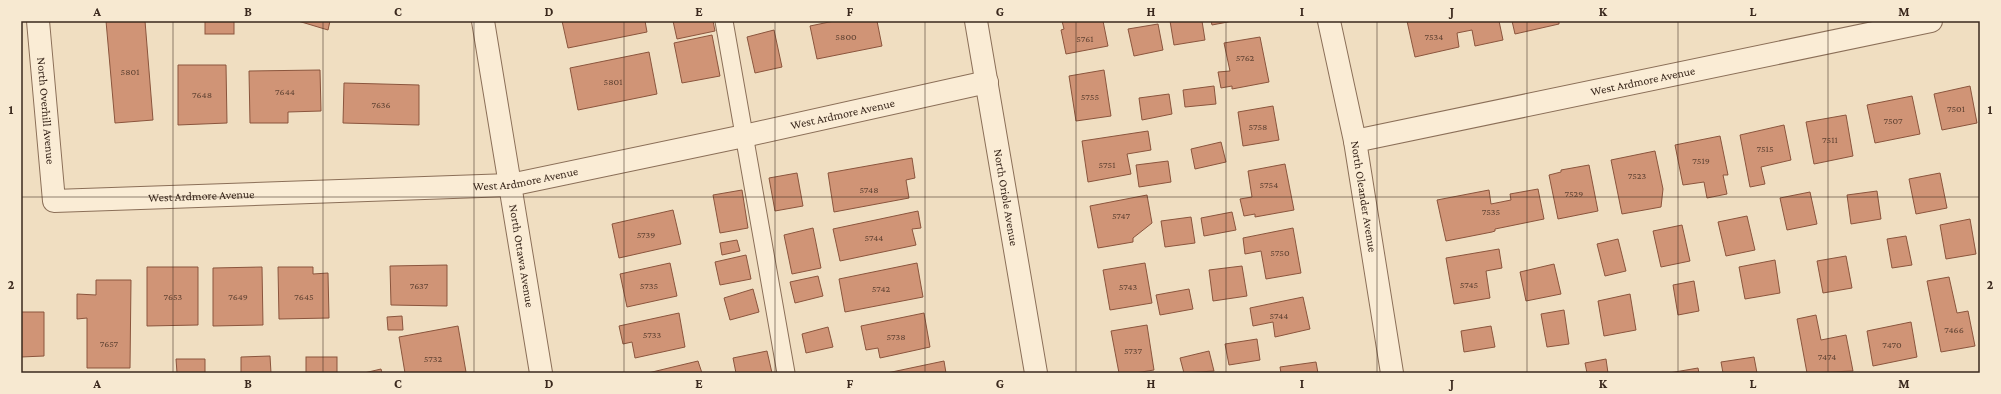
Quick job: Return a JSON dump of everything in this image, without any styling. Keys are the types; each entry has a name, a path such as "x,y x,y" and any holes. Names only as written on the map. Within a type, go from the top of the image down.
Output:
{"street":[{"name":"North Overhill Avenue","path":"38,21 54,201"},
{"name":"North Ottawa Avenue","path":"483,21 541,373"},
{"name":"North Oriole Avenue","path":"976,21 1036,373"},
{"name":"North Oleander Avenue","path":"1328,21 1355,141 1392,373"},
{"name":"West Ardmore Avenue","path":"1355,141 1931,21"},
{"name":"West Ardmore Avenue","path":"54,201 510,184 744,136 987,82"}],"lane":[{"path":"724,21 786,373"}],"building":[{"path":"106,21 145,21 153,120 115,123"},
{"path":"205,21 234,21 234,34 205,34"},
{"path":"298,21 330,21 328,30"},
{"path":"562,21 645,21 647,32 568,48"},
{"path":"673,21 713,21 715,31 677,39"},
{"path":"834,21 877,21 882,46 817,59 810,26"},
{"path":"1062,21 1103,21 1108,46 1066,54 1061,30 1064,29"},
{"path":"1170,21 1202,21 1205,40 1174,45"},
{"path":"1211,21 1233,21 1212,25"},
{"path":"1407,21 1499,21 1503,40 1475,46 1472,30 1457,33 1459,47 1415,57"},
{"path":"1512,21 1559,21 1559,24 1515,34"},
{"path":"1158,24 1163,50 1134,56 1128,29"},
{"path":"774,30 782,67 755,73 747,37"},
{"path":"712,35 720,76 682,83 674,43"},
{"path":"1260,37 1269,82 1232,89 1232,86 1221,88 1218,72 1230,71 1224,43"},
{"path":"649,52 657,94 578,110 570,68"},
{"path":"178,65 226,65 227,123 178,125"},
{"path":"320,70 321,111 288,112 288,123 250,123 249,71"},
{"path":"1104,70 1111,116 1076,121 1069,76"},
{"path":"344,83 419,85 419,125 343,123"},
{"path":"1214,86 1216,104 1185,107 1183,90"},
{"path":"1970,86 1977,123 1942,130 1934,94"},
{"path":"1169,94 1172,114 1142,120 1139,98"},
{"path":"1912,96 1920,134 1875,143 1867,105"},
{"path":"1273,106 1279,140 1243,146 1238,112"},
{"path":"1846,115 1853,156 1814,164 1806,122"},
{"path":"1784,125 1791,160 1761,167 1765,184 1750,187 1740,135"},
{"path":"1148,131 1151,150 1127,154 1131,174 1088,182 1082,141"},
{"path":"1720,136 1728,175 1723,175 1727,194 1707,198 1704,182 1683,185 1675,145"},
{"path":"1221,142 1226,162 1195,169 1191,149"},
{"path":"1655,151 1663,189 1661,207 1622,214 1611,160"},
{"path":"912,158 915,178 906,180 909,198 834,212 828,173"},
{"path":"1168,161 1171,182 1139,187 1136,165"},
{"path":"1285,164 1294,210 1255,217 1255,214 1244,216 1240,199 1252,197 1248,171"},
{"path":"1589,165 1598,211 1558,219 1549,175 1561,172 1561,170"},
{"path":"797,173 803,206 775,211 769,178"},
{"path":"1940,173 1947,208 1916,214 1909,179"},
{"path":"1538,189 1544,219 1495,229 1495,231 1492,232 1446,241 1437,200 1489,190 1491,204 1511,200 1510,194"},
{"path":"742,190 748,228 720,233 713,195"},
{"path":"1877,191 1881,219 1851,224 1847,195"},
{"path":"1810,192 1817,224 1787,230 1780,198"},
{"path":"1147,195 1152,223 1133,238 1133,242 1098,248 1090,206"},
{"path":"673,210 681,244 619,258 612,224"},
{"path":"918,211 921,228 912,229 916,245 840,261 833,229"},
{"path":"1232,212 1236,230 1204,236 1201,218"},
{"path":"1747,216 1755,250 1726,256 1718,222"},
{"path":"1191,217 1195,243 1165,247 1161,221"},
{"path":"1970,219 1976,254 1946,259 1940,225"},
{"path":"1682,225 1690,261 1661,267 1653,231"},
{"path":"813,228 821,268 792,274 784,235"},
{"path":"1293,228 1301,273 1266,279 1261,251 1245,254 1243,238"},
{"path":"1906,236 1912,265 1892,268 1887,239"},
{"path":"1618,239 1626,271 1605,276 1597,244"},
{"path":"737,240 740,251 722,255 720,243"},
{"path":"1499,249 1502,268 1486,271 1490,298 1454,304 1446,258"},
{"path":"746,255 751,279 720,285 715,262"},
{"path":"1846,256 1852,288 1823,293 1817,261"},
{"path":"1775,260 1780,293 1745,299 1739,267"},
{"path":"670,263 677,296 627,307 620,274"},
{"path":"917,263 923,297 845,312 839,279"},
{"path":"1145,263 1152,303 1110,310 1103,270"},
{"path":"1554,264 1561,294 1526,301 1520,272"},
{"path":"447,265 447,306 391,305 390,266"},
{"path":"1242,266 1247,296 1213,301 1209,270"},
{"path":"147,267 198,267 198,325 147,326"},
{"path":"262,267 263,325 213,326 213,268"},
{"path":"278,267 313,267 313,274 328,273 329,318 279,319"},
{"path":"818,276 823,296 795,303 790,282"},
{"path":"1949,277 1957,313 1968,311 1975,346 1941,352 1927,281"},
{"path":"96,280 131,280 130,368 87,368 87,318 77,319 77,294 96,295"},
{"path":"1694,281 1699,311 1678,315 1673,285"},
{"path":"753,289 759,312 730,320 724,298"},
{"path":"1189,289 1193,309 1160,315 1156,295"},
{"path":"1630,294 1636,330 1604,336 1598,301"},
{"path":"1303,297 1310,329 1275,337 1273,322 1253,326 1250,308"},
{"path":"1564,310 1569,344 1547,347 1541,314"},
{"path":"21,312 44,312 44,356 21,357"},
{"path":"679,313 685,347 635,358 632,342 623,344 619,326"},
{"path":"924,313 930,347 880,358 878,348 866,350 861,326"},
{"path":"1816,315 1821,340 1846,335 1853,371 1807,373 1797,319"},
{"path":"402,316 403,330 388,330 387,317"},
{"path":"1911,322 1917,357 1873,366 1867,331"},
{"path":"1147,325 1154,370 1135,373 1119,373 1111,331"},
{"path":"458,326 466,372 405,373 399,337"},
{"path":"1491,326 1495,347 1464,352 1461,331"},
{"path":"828,327 833,347 806,353 802,334"},
{"path":"1257,339 1260,360 1229,365 1225,344"},
{"path":"767,351 772,373 736,373 733,358"},
{"path":"1209,351 1214,371 1184,373 1180,358"},
{"path":"270,356 271,373 241,373 241,357"},
{"path":"306,357 337,357 337,373 306,373"},
{"path":"1754,357 1757,373 1723,373 1721,362"},
{"path":"176,359 205,359 205,373 177,373"},
{"path":"1606,359 1608,373 1587,373 1585,363"},
{"path":"698,361 702,373 648,373"},
{"path":"944,361 946,373 887,373"},
{"path":"1316,362 1318,373 1281,373 1280,367"},
{"path":"1698,368 1699,373 1669,373"},
{"path":"381,369 382,373 364,373"}]}
